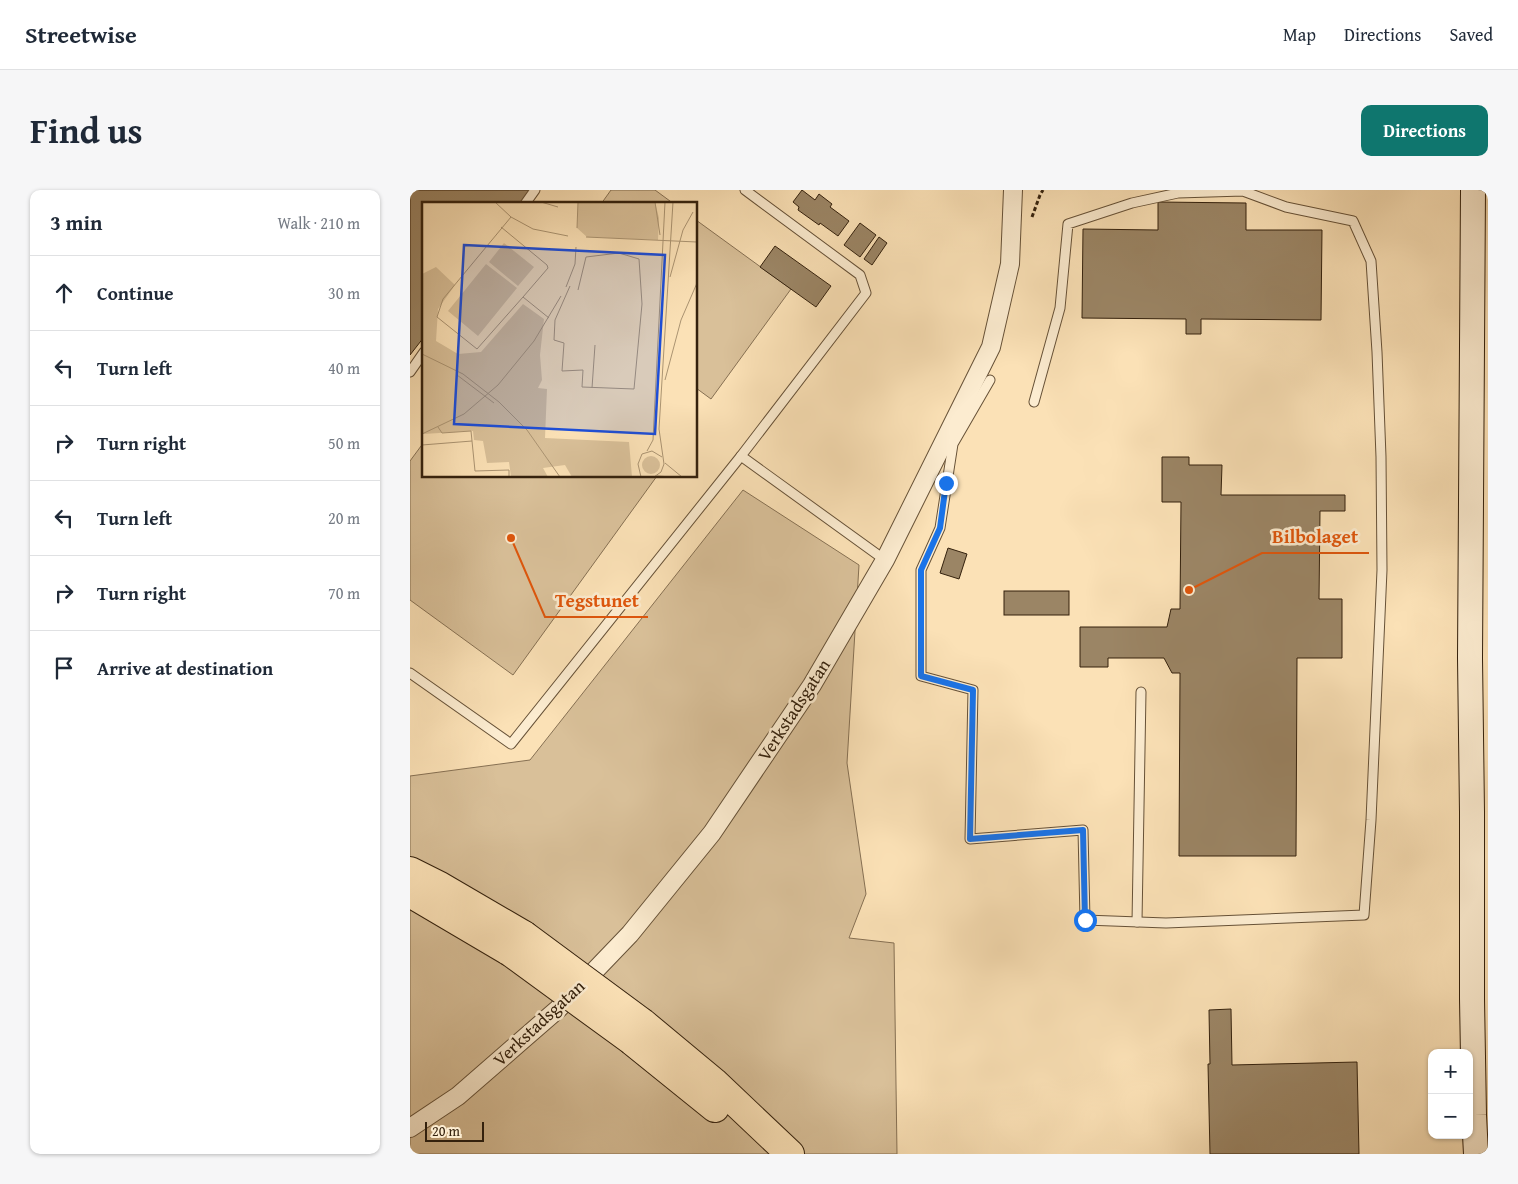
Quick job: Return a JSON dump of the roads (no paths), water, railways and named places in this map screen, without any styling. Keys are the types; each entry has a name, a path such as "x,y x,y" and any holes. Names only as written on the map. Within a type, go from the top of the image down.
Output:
{"highway":[{"path":"410,871 440,886 638,1032 714,1082 790,1154"},
{"path":"410,893 517,944"},
{"path":"638,1032 763,1154"}],"main road":[{"path":"1473,190 1470,658 1472,1000 1476,1154"}],"street":[{"name":"Verkstadsgatan","path":"410,1128 458,1096 558,1010 630,934 712,833 812,685 884,560 991,347 1010,264 1013,190"}],"lane":[{"path":"526,202 535,190"},
{"path":"410,673 511,744 741,456 866,293 860,275 745,190"},
{"path":"990,380 952,444 940,528 921,570 921,676 973,690 970,839 1083,830 1085,920 1166,923 1364,914 1382,570 1381,457 1371,261 1353,221 1286,207 1242,192 1178,193 1132,202 1068,224 1060,308 1034,402"},
{"path":"410,372 422,355"},
{"path":"741,456 884,560"},
{"path":"1137,922 1141,692"}],"place":[{"name":"Tegstunet","path":"511,538"},
{"name":"Bilbolaget","path":"1189,590"}]}
